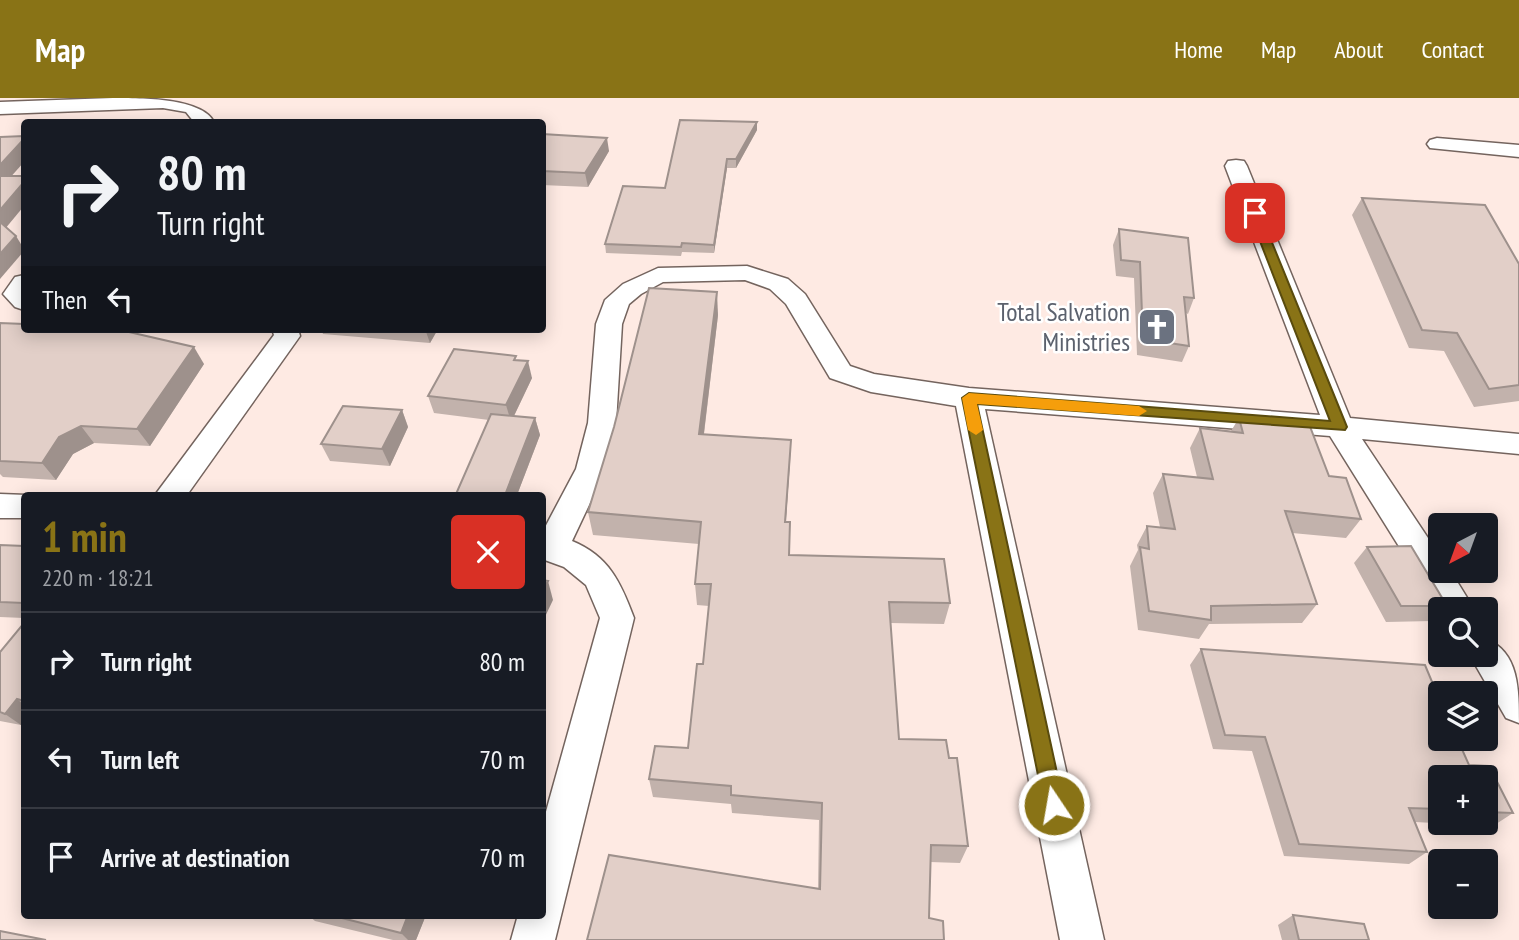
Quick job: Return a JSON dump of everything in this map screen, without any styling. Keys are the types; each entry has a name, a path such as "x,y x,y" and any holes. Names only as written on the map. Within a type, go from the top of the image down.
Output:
{"street":[{"path":"0,108 163,102 192,107 203,119"},
{"path":"1437,144 1519,151"},
{"path":"1236,166 1339,427 1449,597"},
{"path":"546,890 617,618 603,582 583,562 548,546 591,469 602,423 609,324 618,300 658,275 747,273 779,284 796,299 840,372 870,383 969,398 1519,444"},
{"path":"21,286 15,294 21,299"},
{"path":"172,492 287,336 286,333"},
{"path":"969,398 1082,940"},
{"path":"0,506 21,506"},
{"path":"1494,667 1519,706"},
{"path":"533,940 539,919"}],"building":[{"path":"680,120 757,122 736,159 727,159 714,245 682,243 681,247 605,244 623,186 665,188"},
{"path":"546,134 607,138 585,173 546,171"},
{"path":"21,136 21,142 0,165 0,137"},
{"path":"0,176 21,176 21,186 0,210"},
{"path":"1362,198 1485,205 1519,264 1519,385 1489,389 1457,333 1422,330"},
{"path":"0,222 16,236 0,254"},
{"path":"1119,229 1188,238 1194,298 1184,297 1189,346 1143,339 1140,262 1121,260"},
{"path":"649,288 717,292 699,434 791,440 785,522 790,522 789,555 944,559 950,603 889,602 899,739 946,740 949,758 957,758 968,846 931,845 929,918 943,921 944,940 587,940 609,855 820,889 822,803 731,795 731,786 649,779 655,746 688,748 697,664 703,664 711,584 695,584 701,522 588,512 614,427"},
{"path":"0,323 21,324 21,333 133,333 194,347 137,429 81,426 59,437 42,463 0,461"},
{"path":"454,349 516,356 514,360 528,361 506,405 428,396"},
{"path":"343,406 402,410 382,449 321,444"},
{"path":"491,414 535,418 506,492 457,492"},
{"path":"1239,418 1309,424 1329,476 1346,478 1361,519 1285,511 1317,604 1211,606 1211,620 1149,611 1140,547 1149,549 1147,526 1175,529 1163,474 1213,479 1200,428 1243,433"},
{"path":"0,545 21,546 21,603 0,602"},
{"path":"1411,546 1428,574 1428,583 1433,583 1442,597 1428,597 1428,606 1401,606 1367,547"},
{"path":"21,627 21,700 17,699 5,714 0,712 0,652"},
{"path":"1201,649 1425,665 1432,681 1428,681 1428,751 1463,751 1469,765 1428,765 1428,809 1409,808 1427,852 1299,844 1265,737 1225,735"},
{"path":"1498,784 1513,813 1498,812"},
{"path":"1293,915 1364,924 1369,940 1299,940"},
{"path":"346,919 406,919 401,933"},
{"path":"0,931 46,940 0,940"}],"slow traffic":[{"path":"976,430 969,398 1139,411"}],"place":[{"name":"Total Salvation Ministries","path":"1157,327"}],"route":[{"path":"1054,805 969,398 1339,427 1255,213"}]}
